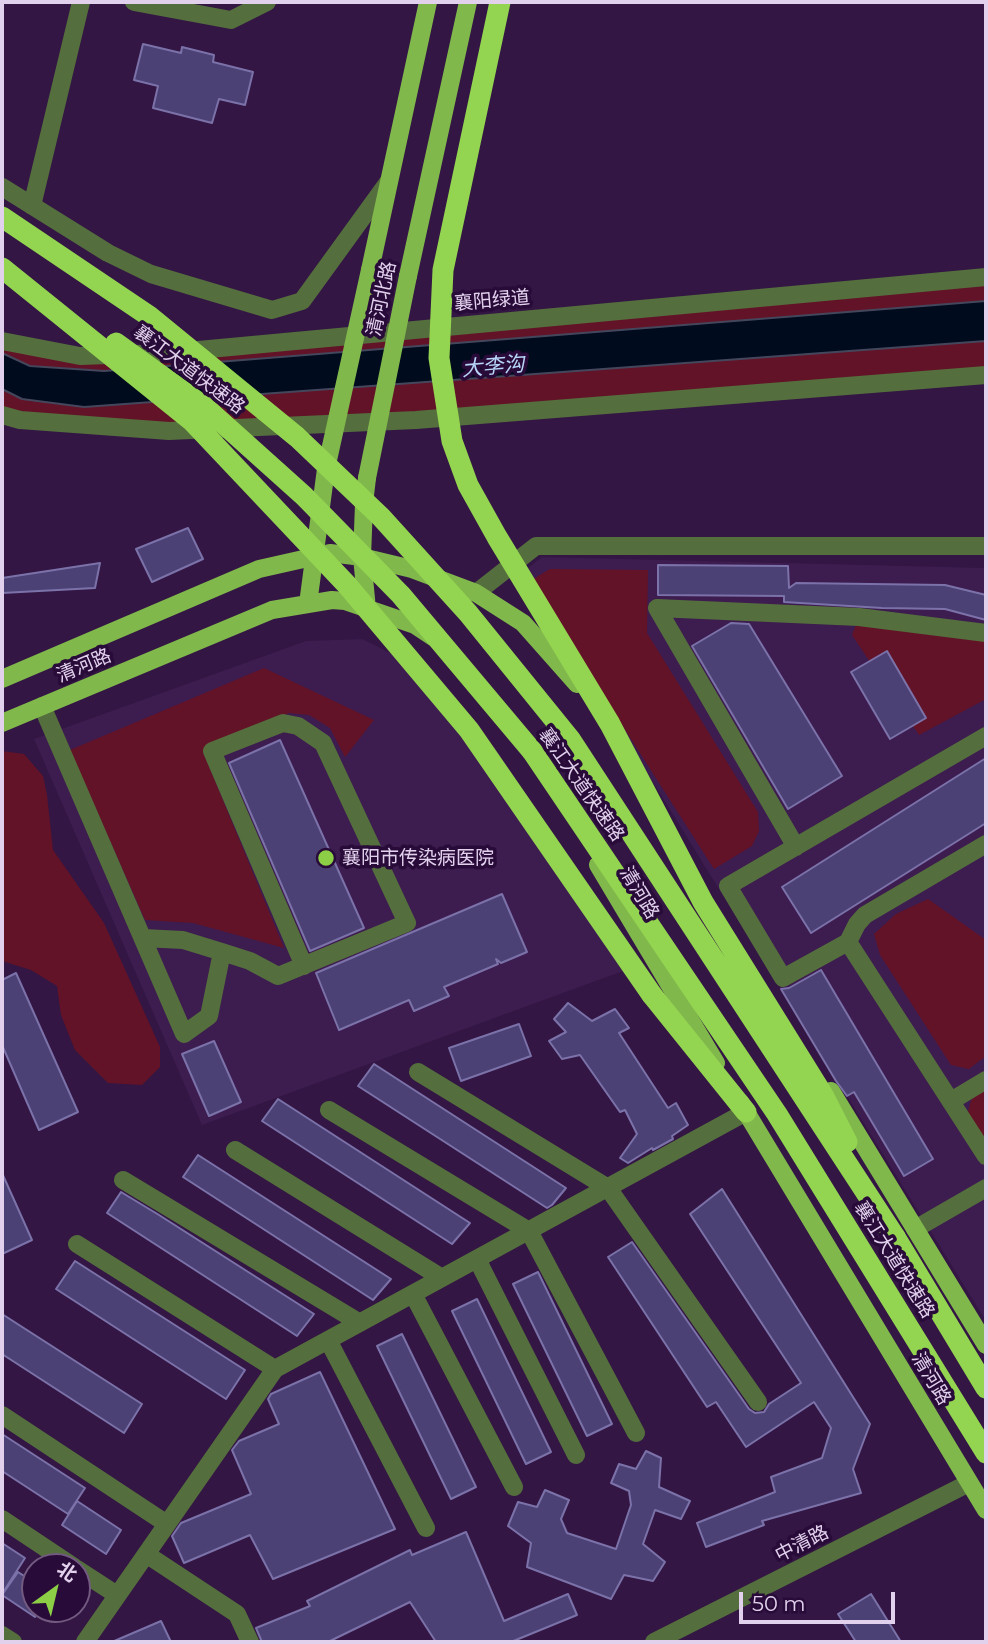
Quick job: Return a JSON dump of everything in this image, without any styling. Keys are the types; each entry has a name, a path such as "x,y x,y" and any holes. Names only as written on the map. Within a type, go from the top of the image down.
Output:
{"highway":[{"path":"500,2 443,271 439,358 452,441 468,485 610,724 703,902 823,1095 895,1237"},
{"name":"襄江大道快速路","path":"2,217 149,316 297,437 381,517 468,613 570,739 895,1237 986,1388"},
{"path":"2,266 192,421 347,584 469,730 652,995 746,1112"},
{"name":"襄江大道快速路","path":"2,266 206,408 304,496 401,595 532,751 777,1115 986,1453"}],"main road":[{"name":"清河北路","path":"308,604 327,469 428,2"},
{"name":"清河北路","path":"367,609 362,556 363,504 367,478 468,2"},
{"name":"清河路","path":"2,678 259,569 330,553 362,556 412,569 476,593 523,622 574,679 712,896 986,1345"},
{"name":"清河路","path":"2,723 272,610 332,600 345,601 415,625 452,649 481,682 579,834 986,1510"}],"street":[{"path":"32,206 81,2"},
{"path":"134,2 231,20 267,2"},
{"path":"2,187 108,253 151,274 272,310 302,300 389,181"},
{"name":"襄阳绿道","path":"2,341 80,356 166,353 986,277"},
{"path":"2,415 20,420 182,431 416,420 986,374"},
{"path":"476,593 536,546 986,545"},
{"path":"796,847 657,608 859,617 986,634"},
{"path":"42,706 184,1034 209,1016 222,952"},
{"path":"143,938 183,940 250,961 278,976 304,966 407,923 323,743 298,726 283,723 212,751 304,966"},
{"path":"986,736 728,886 783,978 848,942 865,915 986,844"},
{"path":"848,942 986,1156"},
{"path":"418,1072 608,1188 758,1402"},
{"path":"951,1101 986,1080"},
{"path":"329,1111 529,1231 636,1433"},
{"path":"85,1642 275,1369 746,1112"},
{"path":"235,1150 442,1278"},
{"path":"123,1180 360,1323"},
{"path":"915,1229 986,1188"},
{"path":"77,1244 275,1369"},
{"path":"477,1259 576,1455"},
{"path":"413,1294 514,1487"},
{"path":"328,1340 426,1528"},
{"path":"2,1415 167,1524"},
{"name":"中清路","path":"654,1642 969,1483"},
{"path":"2,1519 53,1553"},
{"path":"146,1554 237,1614 250,1642"},
{"path":"91,1578 117,1595"},
{"path":"2,1635 13,1642"}],"shaded area":[{"path":"986,277 986,371 169,431 2,415 2,341 80,356"},
{"path":"542,557 986,568 986,1321 523,572"},
{"path":"550,569 648,570 647,633 758,812 759,831 752,846 714,869 530,581"},
{"path":"859,617 986,633 986,699 919,735 852,635"},
{"name":"襄阳市传染病医院","path":"362,639 425,670 496,749 634,967 202,1125 34,739 306,641"},
{"path":"264,668 374,720 345,757 330,728 309,715 289,713 203,752 284,948 193,923 145,920 70,750"},
{"path":"2,751 24,754 43,776 53,850 104,923 160,1047 160,1067 142,1085 108,1083 75,1050 61,1015 57,986 31,970 2,961"},
{"path":"928,899 986,940 986,1056 969,1069 951,1065 880,955 874,934 896,914"},
{"path":"986,1080 986,1155 965,1122 975,1087"}],"water":[{"name":"大李沟","path":"986,301 986,341 84,407 22,399 2,389 2,353 30,366 104,371"}],"building":[{"path":"143,44 181,53 182,47 214,55 213,62 253,72 245,105 219,99 212,123 153,108 158,86 134,80"},
{"path":"188,528 203,559 152,582 136,549"},
{"path":"100,563 95,588 2,593 2,578"},
{"path":"658,565 788,566 789,588 796,583 945,585 986,595 986,620 945,609 784,602 784,596 658,595"},
{"path":"731,623 749,624 842,776 788,809 692,646"},
{"path":"887,651 926,718 890,739 851,672"},
{"path":"280,740 364,928 310,951 229,763"},
{"path":"986,758 986,823 811,933 782,887"},
{"path":"502,894 527,952 501,963 496,959 498,964 444,987 449,996 414,1011 409,1000 339,1030 316,973"},
{"path":"821,970 933,1159 904,1176 854,1092 847,1096 836,1081 781,989 789,988"},
{"path":"16,973 78,1112 39,1130 2,1045 2,980"},
{"path":"568,1003 592,1021 615,1009 629,1028 619,1033 668,1108 676,1103 688,1125 672,1136 673,1139 628,1163 620,1158 637,1134 625,1110 620,1112 580,1055 562,1059 549,1041 566,1032 554,1019"},
{"path":"519,1024 531,1056 461,1081 449,1048"},
{"path":"214,1041 241,1102 209,1116 182,1054"},
{"path":"374,1064 566,1188 547,1208 358,1086"},
{"path":"278,1099 470,1223 452,1244 262,1121"},
{"path":"198,1155 391,1279 373,1300 183,1177"},
{"path":"2,1173 32,1240 2,1254"},
{"path":"722,1189 870,1424 853,1469 861,1493 762,1521 764,1525 706,1547 697,1523 775,1492 771,1477 822,1458 831,1428 814,1402 746,1447 716,1402 707,1407 608,1257 632,1242 749,1409 755,1413 764,1412 769,1404 801,1383 690,1214"},
{"path":"121,1192 314,1314 297,1336 107,1213"},
{"path":"75,1261 245,1370 226,1399 56,1289"},
{"path":"538,1272 612,1424 587,1436 513,1284"},
{"path":"477,1299 551,1452 526,1464 452,1311"},
{"path":"2,1314 142,1404 124,1433 2,1354"},
{"path":"402,1334 476,1487 451,1499 377,1346"},
{"path":"320,1372 395,1529 273,1579 250,1535 184,1563 172,1536 181,1523 251,1494 232,1450 239,1441 279,1424 268,1399 271,1394"},
{"path":"2,1434 85,1488 68,1514 2,1471"},
{"path":"646,1451 661,1458 659,1487 690,1501 681,1519 655,1510 643,1544 665,1562 653,1581 624,1575 611,1599 527,1567 531,1543 508,1526 518,1502 537,1507 545,1490 569,1500 561,1519 567,1533 616,1549 631,1505 629,1491 611,1483 619,1464 636,1469"},
{"path":"77,1501 121,1530 106,1554 62,1525"},
{"path":"466,1532 504,1621 568,1594 577,1615 511,1642 436,1642 410,1602 328,1642 262,1642 256,1628 310,1606 307,1601 410,1550 412,1555"},
{"path":"2,1543 21,1555 21,1564 2,1594"},
{"path":"18,1572 21,1574 21,1608 2,1595"},
{"path":"871,1594 901,1642 856,1642 838,1614"},
{"path":"161,1621 171,1642 112,1642"}],"place":[{"name":"襄阳市传染病医院","path":"326,858"}]}
